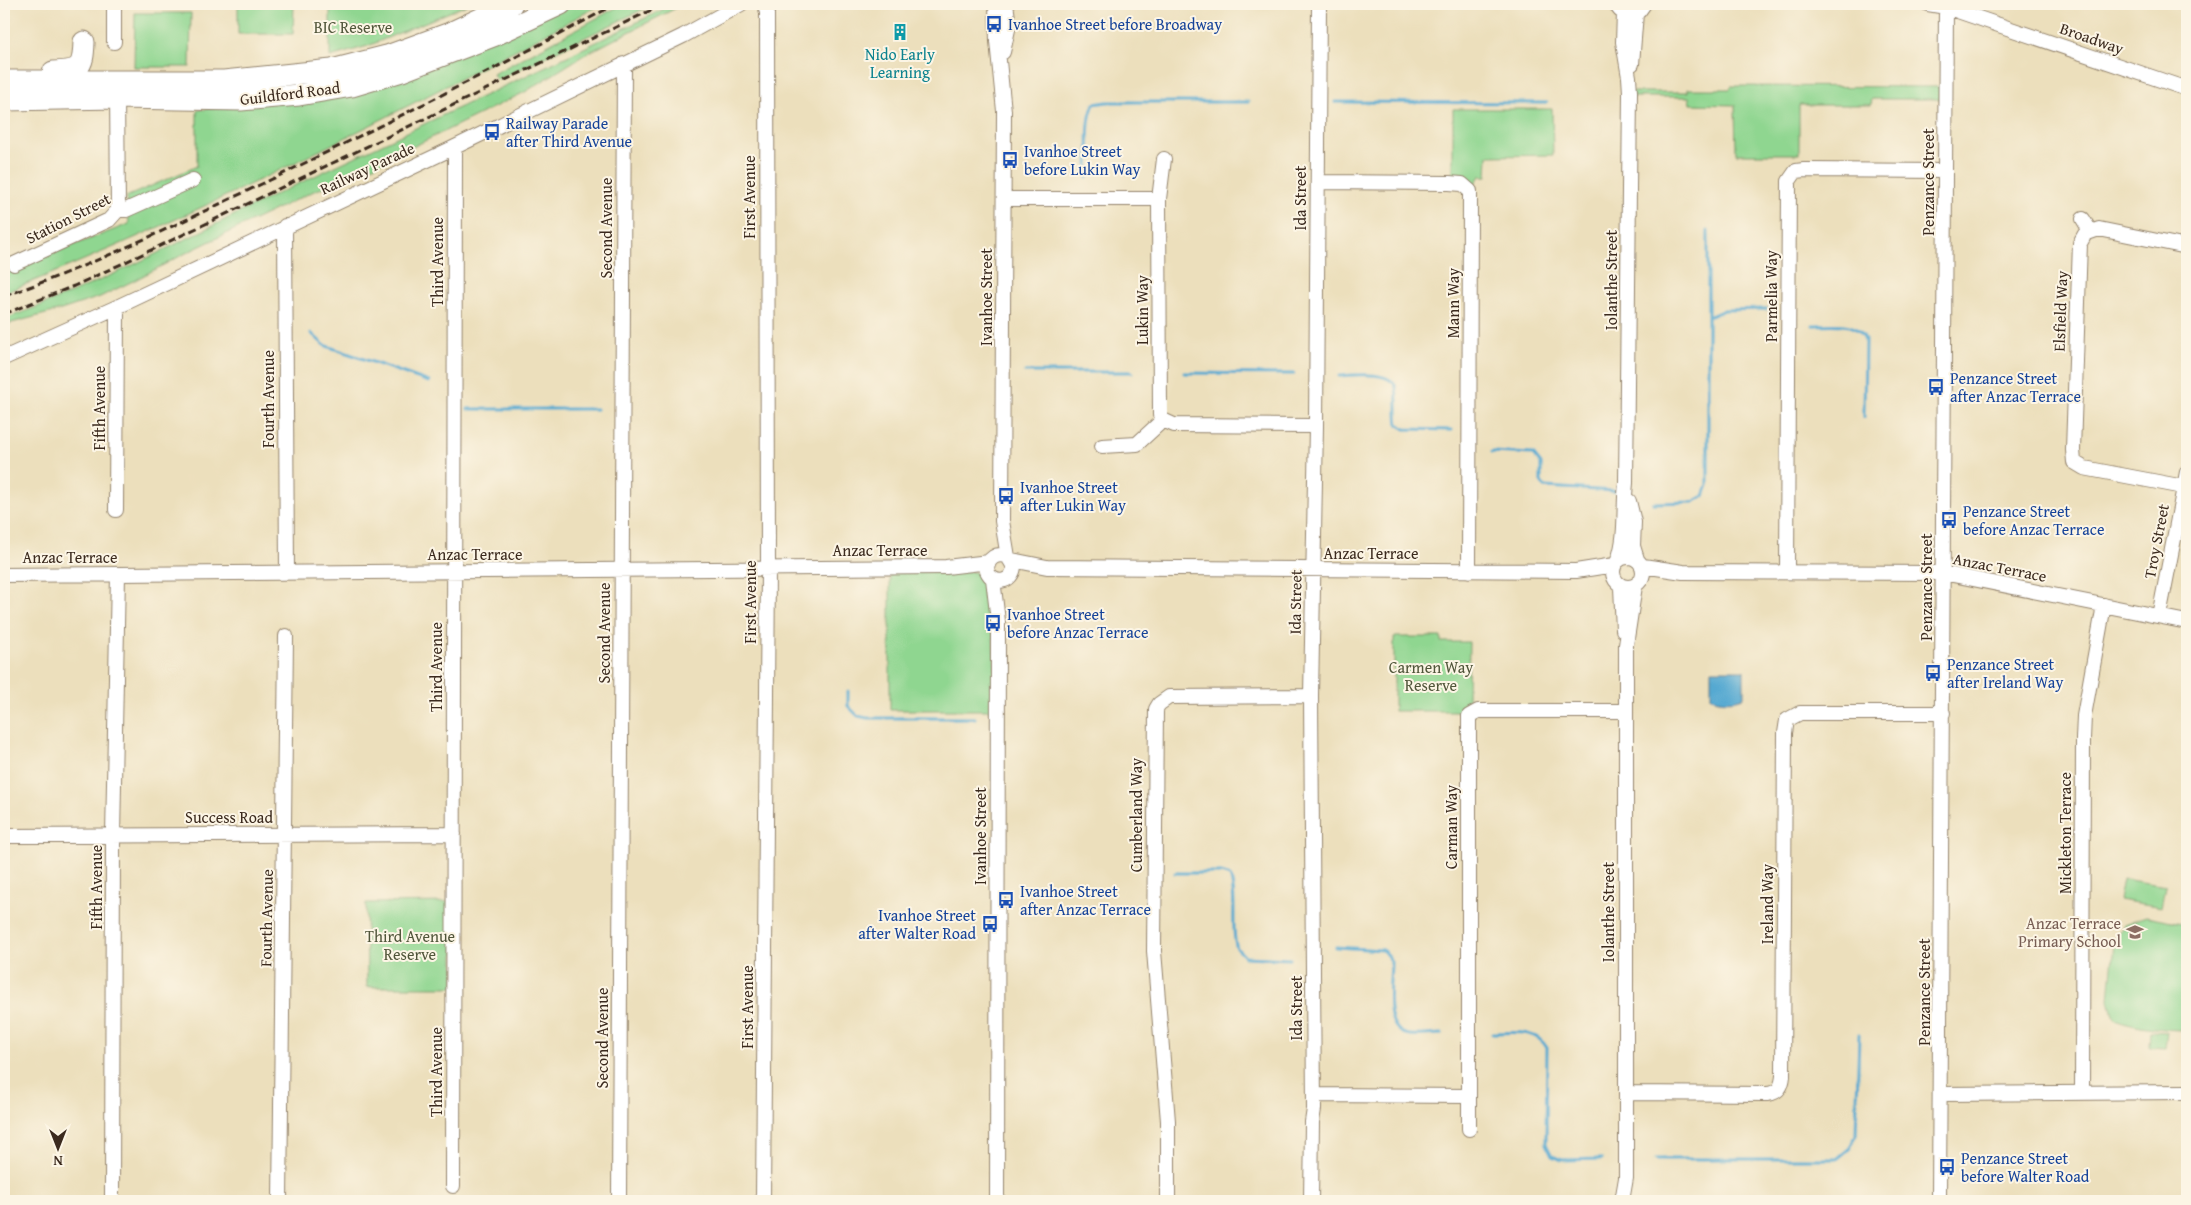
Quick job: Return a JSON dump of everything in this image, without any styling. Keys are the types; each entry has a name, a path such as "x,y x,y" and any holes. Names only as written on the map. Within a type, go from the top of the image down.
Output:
{"highway":[{"name":"Guildford Road","path":"116,89 332,70 386,56 450,33 512,4"},
{"name":"Guildford Road","path":"5,87 116,89 241,100 300,95 352,86 402,71 493,36 561,4"},
{"path":"5,87 34,74 74,70 83,62 84,42"}],"street":[{"path":"114,4 114,42"},
{"name":"Railway Parade","path":"4,358 117,307 455,147 683,36 741,4"},
{"name":"First Avenue","path":"763,1201 768,569 767,13 765,4"},
{"name":"Ivanhoe Street","path":"996,4 1004,111 1002,521 1010,559"},
{"name":"Ivanhoe Street","path":"1000,73 1009,25 1006,4"},
{"name":"Ida Street","path":"1311,1201 1314,1095 1311,696 1316,426 1319,4"},
{"name":"Broadway","path":"1928,4 1946,5 2187,89"},
{"name":"Penzance Street","path":"1939,1201 1946,5"},
{"name":"Iolanthe Street","path":"1626,646 1621,617 1622,595 1613,570 1623,544 1623,509 1626,483 1630,7"},
{"name":"Second Avenue","path":"619,1201 624,64"},
{"path":"116,89 118,210"},
{"name":"Third Avenue","path":"453,1186 455,147"},
{"name":"Lukin Way","path":"1164,159 1159,199 1160,410 1164,420"},
{"name":"Parmelia Way","path":"1787,572 1789,181 1796,171 1804,170 1945,172"},
{"name":"Station Street","path":"14,264 109,220 118,210 126,210 193,180"},
{"name":"Mann Way","path":"1318,182 1453,183 1462,184 1470,192 1469,571"},
{"path":"1004,199 1159,199"},
{"path":"2083,218 2090,231 2099,229 2187,247"},
{"name":"Fourth Avenue","path":"285,226 287,572"},
{"name":"Elsfield Way","path":"2090,231 2085,234 2080,243 2074,462 2084,468 2184,487"},
{"name":"Fifth Avenue","path":"116,510 117,307"},
{"path":"1102,446 1137,444 1164,420 1174,425 1316,426"},
{"name":"Troy Street","path":"2159,616 2187,472"},
{"name":"Iolanthe Street","path":"1626,483 1634,522 1633,546 1639,573 1626,646 1625,711 1626,1178 1630,1201"},
{"name":"Ivanhoe Street","path":"997,1201 998,621 991,568 1002,521"},
{"path":"1002,554 1010,559 1014,567 1009,578 1000,581 991,568 1002,554"},
{"name":"Anzac Terrace","path":"1010,559 1047,568 1576,571 1616,563 1625,557 1639,573"},
{"name":"Anzac Terrace","path":"4,575 991,568"},
{"name":"Anzac Terrace","path":"1009,578 1047,568"},
{"name":"Anzac Terrace","path":"1576,571 1625,587 1639,573 1944,573 2187,622"},
{"name":"Fifth Avenue","path":"112,1201 113,836 118,574"},
{"name":"Ivanhoe Street","path":"998,621 1009,578"},
{"name":"Mickleton Terrace","path":"2082,1092 2083,739 2086,708 2104,605"},
{"name":"Fourth Avenue","path":"280,1201 286,636"},
{"name":"Cumberland Way","path":"1168,1201 1168,1121 1154,950 1156,708 1163,700 1169,697 1311,696"},
{"name":"Carman Way","path":"1469,1129 1469,716 1478,711 1625,711"},
{"name":"Ireland Way","path":"1626,1093 1767,1094 1776,1092 1780,1088 1783,1076 1785,726 1787,720 1800,713 1943,713"},
{"name":"Success Road","path":"4,836 454,834"},
{"path":"1941,1094 2187,1092"},
{"path":"1314,1095 1469,1096"},
{"name":"Iolanthe Street","path":"1622,1201 1626,1178"}],"green space":[{"path":"238,4 294,4 293,34 238,34"},
{"name":"BIC Reserve","path":"330,4 469,4 368,46 330,57"},
{"path":"569,4 602,4 455,82 307,157 157,228 4,293 4,272 129,224 126,197 197,166 197,110 263,104"},
{"path":"623,4 654,4 497,80 493,74"},
{"path":"674,4 684,4 584,55 525,92 349,178 314,191 100,297 61,310 4,325 4,319 74,292 109,276"},
{"path":"135,13 191,13 190,67 134,67"},
{"path":"1731,86 1946,87 1946,99 1872,99 1871,105 1799,105 1799,154 1736,154 1735,105 1690,104 1689,97 1630,97 1630,92 1688,92 1688,89 1730,89"},
{"path":"1453,109 1552,109 1553,155 1488,156 1487,176 1480,176 1470,191 1453,183"},
{"path":"946,567 989,575 998,710 890,710 890,568"},
{"name":"Carmen Way Reserve","path":"1394,637 1441,637 1441,642 1469,642 1468,700 1464,705 1473,713 1469,721 1456,711 1394,711"},
{"path":"2123,879 2166,886 2162,907 2119,900"},
{"name":"Third Avenue Reserve","path":"454,902 454,987 367,987 366,903"},
{"path":"2146,916 2187,924 2187,1030 2150,1028 2114,1019 2109,1000 2114,943 2124,924"},
{"path":"2150,1031 2167,1032 2165,1048 2149,1047"}],"water":[{"path":"1711,670 1744,670 1744,697 1728,701 1711,697"}],"waterway":[{"path":"1087,178 1088,131 1094,104 1107,102 1248,102"},
{"path":"1335,102 1547,103"},
{"path":"1653,503 1693,502 1704,496 1708,485 1708,231"},
{"path":"1708,317 1724,310 1766,309"},
{"path":"1813,325 1836,324 1851,326 1862,334 1865,340 1864,417"},
{"path":"311,333 324,345 429,382"},
{"path":"1025,372 1132,372"},
{"path":"1184,373 1294,374"},
{"path":"1339,376 1371,375 1387,378 1393,382 1397,392 1398,424 1405,429 1452,430"},
{"path":"468,409 596,409"},
{"path":"1492,452 1533,454 1541,464 1541,482 1545,487 1615,491"},
{"path":"848,691 848,706 858,716 867,718 975,718"},
{"path":"1175,873 1221,873 1230,876 1233,894 1234,933 1237,948 1245,957 1290,959"},
{"path":"1336,947 1382,950 1388,955 1391,962 1389,994 1391,1016 1395,1025 1401,1032 1410,1035 1442,1034"},
{"path":"1492,1033 1515,1032 1530,1034 1537,1037 1547,1048 1546,1144 1552,1156 1562,1160 1602,1159"},
{"path":"1656,1159 1837,1159 1850,1148 1856,1135 1859,1035"}],"railway":[{"path":"4,296 105,257 268,181 530,50 616,4"},
{"path":"4,314 74,286 147,252 664,4"}],"place":[{"name":"Ivanhoe Street before Broadway","path":"994,24"},
{"name":"Nido Early Learning","path":"900,32"},
{"name":"Railway Parade after Third Avenue","path":"492,132"},
{"name":"Ivanhoe Street before Lukin Way","path":"1010,160"},
{"name":"Penzance Street after Anzac Terrace","path":"1936,387"},
{"name":"Ivanhoe Street after Lukin Way","path":"1006,496"},
{"name":"Penzance Street before Anzac Terrace","path":"1949,520"},
{"name":"Ivanhoe Street before Anzac Terrace","path":"993,623"},
{"name":"Penzance Street after Ireland Way","path":"1933,673"},
{"name":"Ivanhoe Street after Anzac Terrace","path":"1006,900"},
{"name":"Ivanhoe Street after Walter Road","path":"990,924"},
{"name":"Anzac Terrace Primary School","path":"2135,932"},
{"name":"Penzance Street before Walter Road","path":"1947,1167"}]}
